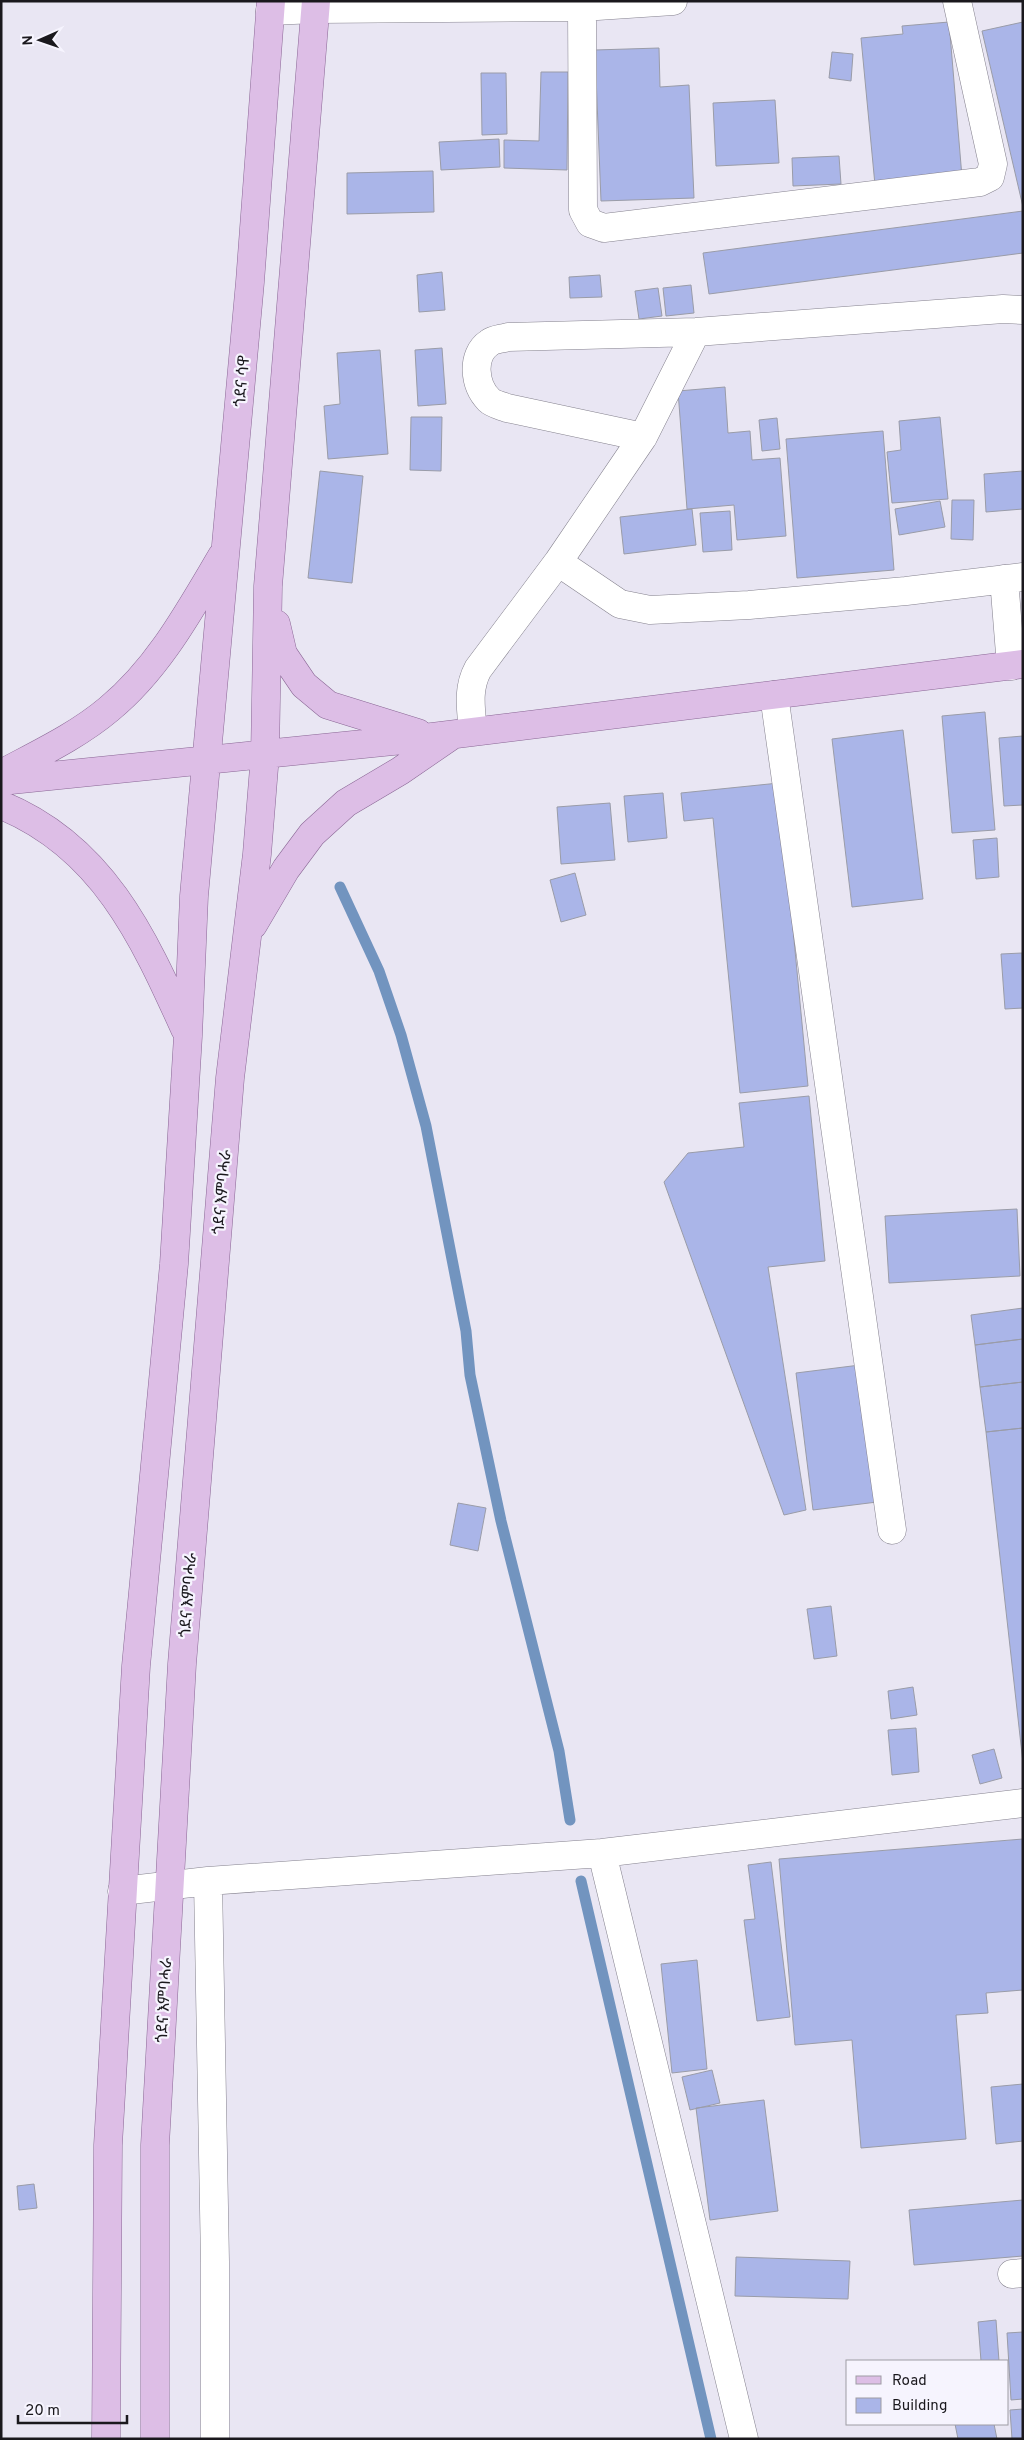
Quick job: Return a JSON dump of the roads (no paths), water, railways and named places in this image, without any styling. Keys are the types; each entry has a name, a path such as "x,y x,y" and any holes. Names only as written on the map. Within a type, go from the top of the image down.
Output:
{"main road":[{"path":"265,755 268,586 316,5"},
{"name":"ጎደና ሳዋ","path":"206,760 250,282 270,6"},
{"path":"1,774 66,739 110,709 152,664 185,619 225,551"},
{"path":"268,586 283,654 304,685 328,705 360,717 453,734"},
{"path":"1,781 453,734 1017,665"},
{"path":"247,935 286,869 312,834 346,803 400,771 453,734"},
{"name":"ጎደና እምባሓራ","path":"155,2439 155,2145 182,1664 230,1078 257,854 265,755"},
{"path":"106,2439 108,2145 122,1890 136,1666 174,1264 188,1036 194,896 206,760"},
{"path":"1,805 24,814 57,835 95,870 126,910 144,940 188,1036"}],"street":[{"path":"270,6 582,7 673,1"},
{"path":"582,7 583,210 590,223 604,228 980,182 990,177 993,164 957,1"},
{"path":"643,437 507,408 489,400 478,382 477,364 480,351 490,342 508,337 696,332 1003,309 1023,310"},
{"path":"453,734 470,692 471,682 478,669 558,562 643,437 696,332"},
{"path":"558,562 620,604 650,610 749,605 876,594 1014,578 1017,665"},
{"path":"774,695 892,1530"},
{"path":"122,1890 208,1880 602,1853 1023,1802"},
{"path":"602,1853 744,2439"},
{"path":"208,1880 215,2262 215,2439"}],"waterway":[{"path":"340,887 379,971 401,1035 426,1126 466,1331 470,1375 501,1521 559,1751 570,1820"},
{"path":"581,1881 711,2439"}]}
